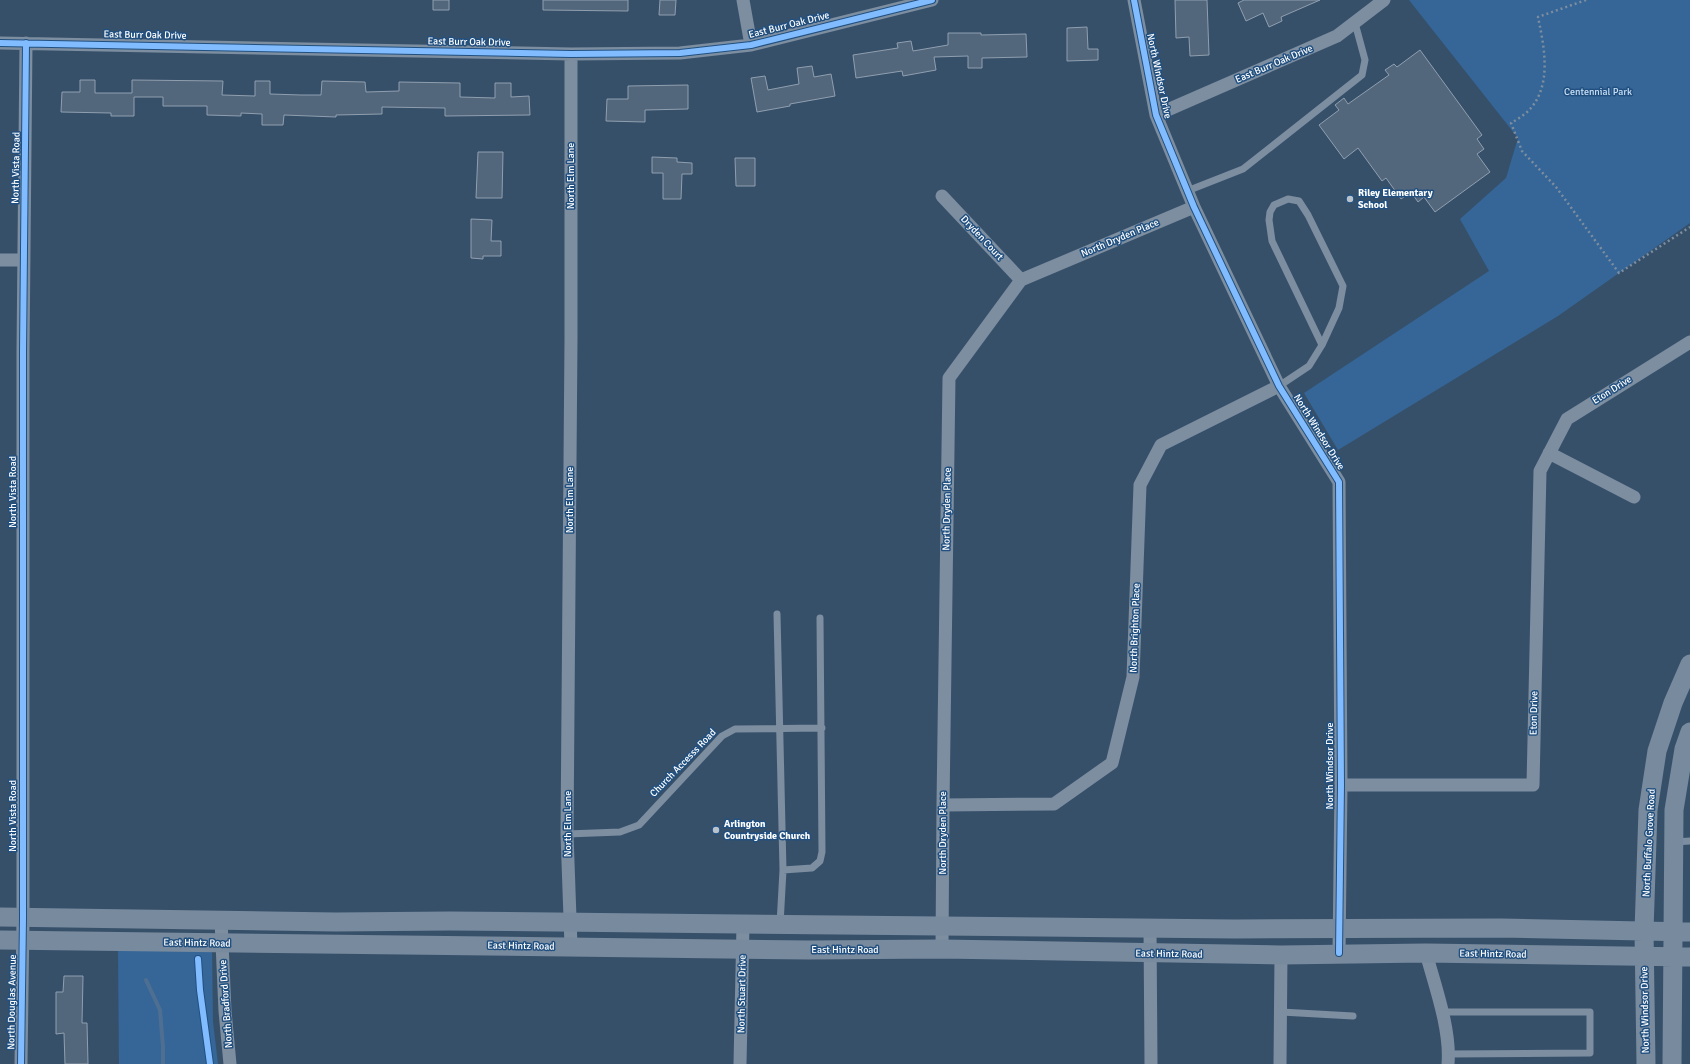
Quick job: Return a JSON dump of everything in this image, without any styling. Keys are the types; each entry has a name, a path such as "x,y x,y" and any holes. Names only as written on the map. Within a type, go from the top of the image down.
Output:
{"main road":[{"name":"North Buffalo Grove Road","path":"1644,957 1648,810 1657,751 1673,703 1690,664"},
{"path":"1672,1064 1681,957 1682,842 1674,810 1684,749 1690,732"},
{"path":"0,917 863,926 942,925 1150,928 1478,928 1681,932"},
{"name":"East Hintz Road","path":"0,940 743,949 942,949 1281,955 1426,953 1681,957"},
{"name":"North Windsor Drive","path":"1644,957 1646,1064"}],"street":[{"path":"743,0 752,45"},
{"name":"East Burr Oak Drive","path":"0,43 571,54 680,53 752,45 932,0"},
{"name":"North Windsor Drive","path":"1134,0 1156,115 1187,191 1278,386 1339,482 1341,785 1338,928 1339,953"},
{"name":"East Burr Oak Drive","path":"1156,115 1337,36 1384,0"},
{"name":"North Vista Road","path":"23,941 23,352 26,43"},
{"name":"North Elm Lane","path":"571,54 571,345 567,834 571,946"},
{"name":"Dryden Court","path":"942,196 1021,280"},
{"name":"North Dryden Place","path":"942,949 949,378 1021,280 1194,207"},
{"path":"0,260 24,260"},
{"name":"Eton Drive","path":"1341,785 1533,785 1540,471 1566,419 1690,342"},
{"name":"North Brighton Place","path":"943,805 1054,804 1112,763 1133,678 1140,485 1161,445 1278,386"},
{"path":"1549,453 1634,498"},
{"name":"North Bradford Drive","path":"221,920 225,1011 230,1064"},
{"name":"North Stuart Drive","path":"740,1064 743,925"},
{"path":"1150,928 1151,1064"},
{"name":"North Douglas Avenue","path":"21,1064 23,941"},
{"path":"1426,953 1442,1012 1448,1059"},
{"path":"1280,1064 1281,955"}],"lane":[{"path":"1187,191 1243,169 1362,75 1364,60 1355,23"},
{"path":"1278,386 1308,366 1322,345 1339,308 1343,286 1308,215 1299,201 1288,199 1274,205 1270,212 1268,220 1272,241 1322,345"},
{"path":"777,614 782,870 780,924"},
{"path":"782,870 812,868 820,861 822,852 820,618"},
{"name":"Church Accesss Road","path":"567,834 620,832 638,825 722,736 735,729 822,728"},
{"path":"1281,1012 1353,1016"},
{"path":"1442,1012 1590,1012 1590,1053 1448,1059"}],"path":[{"path":"1586,0 1538,17 1543,40 1545,68 1541,90 1531,108 1511,123 1522,151 1556,187 1619,273 1690,227"}],"green space":[{"name":"Centennial Park","path":"1409,0 1690,0 1690,223 1558,316 1338,450 1304,393 1489,271 1460,219 1506,178 1518,138"},
{"path":"118,949 212,950 213,1022 218,1064 119,1064"}],"building":[{"path":"433,0 449,0 449,10 433,10"},
{"path":"543,0 628,0 628,11 543,10"},
{"path":"660,0 676,0 675,15 659,15"},
{"path":"1175,0 1207,0 1209,55 1190,56 1189,37 1176,38"},
{"path":"1244,0 1320,0 1281,17 1282,21 1269,27 1263,13 1246,21 1238,3"},
{"path":"1087,27 1088,49 1098,49 1098,60 1067,61 1067,28"},
{"path":"948,33 981,33 981,35 1026,34 1027,57 982,58 982,68 968,68 968,56 934,57 936,70 903,76 902,71 856,78 853,55 898,48 897,43 911,41 913,51 948,45"},
{"path":"1420,50 1482,135 1477,139 1484,149 1477,154 1490,172 1435,212 1424,197 1418,202 1411,192 1401,199 1386,178 1382,181 1358,148 1344,159 1319,125 1339,110 1335,105 1344,98 1348,104 1389,75 1385,70 1394,64 1397,67"},
{"path":"812,66 814,77 831,74 835,96 790,104 790,106 757,112 751,78 765,76 768,90 799,84 797,68"},
{"path":"80,80 95,80 95,93 132,93 132,80 223,81 222,95 255,96 255,81 270,81 270,94 301,95 321,95 322,81 365,82 366,92 399,91 399,82 460,83 460,97 495,98 495,83 511,83 511,97 529,96 530,115 445,116 445,108 382,107 382,114 336,115 336,117 284,115 283,125 262,125 262,114 241,113 241,116 207,115 207,106 163,106 163,97 134,97 134,116 111,116 111,113 61,112 62,92 80,92"},
{"path":"688,85 688,109 645,110 645,122 606,121 607,99 628,99 628,86"},
{"path":"478,152 503,152 502,198 476,198"},
{"path":"652,157 677,158 677,162 692,163 692,174 682,174 681,199 663,199 663,173 652,173"},
{"path":"735,158 755,158 755,186 736,186"},
{"path":"471,219 492,220 491,241 501,241 501,256 483,256 483,259 471,258"},
{"path":"64,976 83,976 82,1023 87,1023 88,1064 65,1064 64,1033 56,1034 56,992 63,992"}],"waterway":[{"path":"146,980 160,1010 163,1064"}],"cycle path":[{"path":"0,43 571,54 680,53 751,45 932,0"},
{"path":"1134,0 1156,115 1194,207 1279,386 1339,482 1341,785 1339,953"},
{"path":"21,1064 23,918 23,352 26,43"},
{"path":"198,959 200,990 210,1064"}],"place":[{"name":"Riley Elementary School","path":"1350,199"},
{"name":"Arlington Countryside Church","path":"716,830"}]}
